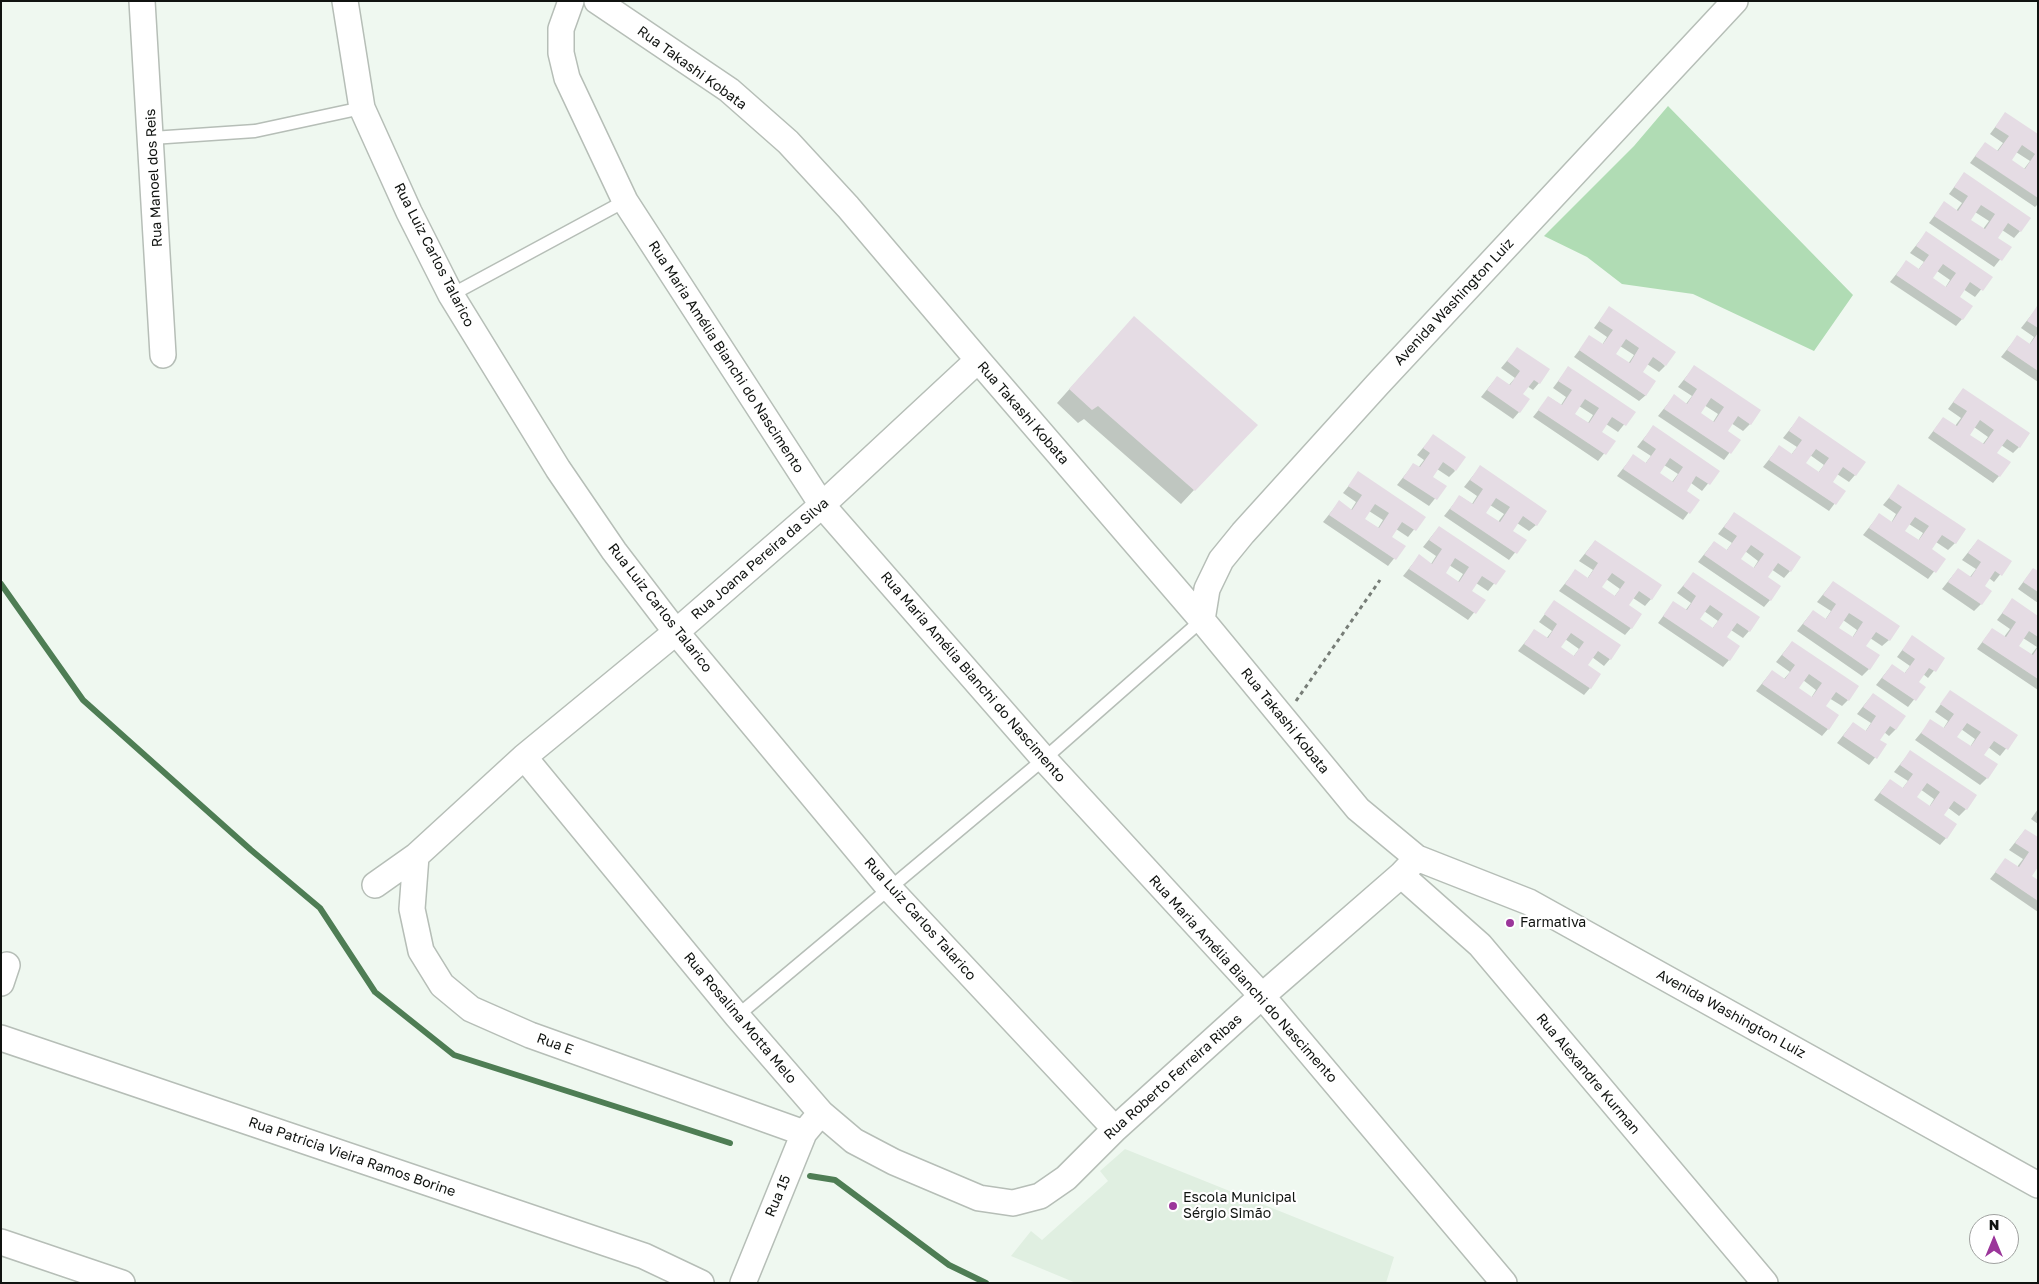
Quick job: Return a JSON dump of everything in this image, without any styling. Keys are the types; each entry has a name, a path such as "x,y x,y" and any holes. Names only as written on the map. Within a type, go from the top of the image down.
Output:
{"street":[{"name":"Rua Manoel dos Reis","path":"142,1 152,138 163,355"},
{"name":"Rua Luiz Carlos Talarico","path":"345,1 362,108 409,212 451,296 558,469 614,551 676,632 890,889 1114,1130"},
{"name":"Rua Maria Amélia Bianchi do Nascimento","path":"572,1 561,29 561,53 568,78 625,201 822,505 1044,759 1262,996 1504,1283"},
{"name":"Rua Takashi Kobata","path":"598,1 729,90 788,142 848,207 1202,620 1358,809 1409,867"},
{"name":"Avenida Washington Luiz","path":"1202,620 1207,589 1221,560 1243,533 1377,385 1735,1"},
{"name":"Rua Joana Pereira da Silva","path":"374,885 416,856 524,757 676,632 822,505 978,360"},
{"name":"Rua Rosalina Motta Melo","path":"524,757 737,1016 821,1114 854,1141 894,1162 979,1198 1013,1203"},
{"name":"Rua E","path":"416,856 412,909 421,950 442,985 471,1008 530,1035 804,1133"},
{"name":"Avenida Washington Luiz","path":"1409,867 1529,902 2038,1185"},
{"name":"Rua Roberto Ferreira Ribas","path":"1013,1203 1040,1196 1066,1178 1114,1130 1262,996 1409,867"},
{"name":"Rua Alexandre Kurman","path":"1409,867 1480,945 1764,1283"},
{"name":"Rua Patricia Vieira Ramos Borine","path":"1,1038 644,1256 701,1283"},
{"name":"Rua 15","path":"743,1283 804,1133 821,1114"},
{"path":"1,1242 114,1281"}],"lane":[{"path":"152,138 255,131 362,108"},
{"path":"451,296 625,201"},
{"path":"737,1016 1044,759 1202,620"}],"path":[{"path":"1284,719 1380,580"}],"shaded area":[{"name":"Escola Municipal Sérgio Simão","path":"1125,1149 1394,1257 1386,1283 1076,1283 1011,1256 1031,1231 1042,1240 1108,1181 1100,1171"}],"green space":[{"path":"1668,106 1853,295 1814,351 1693,294 1622,284 1587,257 1544,236 1634,146"}],"building":[{"path":"2005,112 2038,134 2038,198 1975,156 1985,142 1998,151 2009,136 1995,127","holes":["2022,145 2035,154 2025,169 2012,160"]},
{"path":"1964,172 2031,218 2021,232 2008,223 1998,238 2012,247 2002,261 1934,216 1944,201 1958,211 1968,196 1954,187","holes":["1981,205 1995,214 1985,229 1971,220"]},
{"path":"1926,231 1993,277 1983,291 1970,282 1960,297 1973,306 1963,320 1896,275 1906,260 1919,269 1929,255 1916,246","holes":["1943,264 1956,273 1946,287 1933,278"]},
{"path":"1609,306 1676,352 1666,366 1653,357 1643,372 1656,381 1646,396 1579,350 1589,335 1603,344 1613,330 1599,321","holes":["1626,339 1639,348 1630,363 1616,354"]},
{"path":"2038,307 2038,328 2027,321"},
{"path":"1134,316 1258,425 1195,491 1098,406 1092,410 1069,389"},
{"path":"2038,333 2038,371 2007,350 2017,335 2030,344"},
{"path":"1517,347 1550,369 1540,384 1534,380 1523,394 1530,399 1520,413 1487,390 1497,376 1510,385 1520,371 1507,361"},
{"path":"1694,365 1761,410 1751,425 1738,416 1728,431 1741,440 1731,454 1664,409 1674,394 1687,404 1697,389 1684,380","holes":["1711,398 1724,407 1714,422 1701,413"]},
{"path":"1568,366 1636,412 1626,426 1612,417 1602,432 1616,441 1606,455 1538,410 1548,396 1562,405 1572,390 1558,381","holes":["1585,399 1599,408 1589,423 1575,414"]},
{"path":"1963,388 2030,433 2020,448 2007,439 1997,453 2011,462 2000,477 1933,431 1943,417 1957,426 1967,411 1953,402","holes":["1980,420 1994,430 1984,444 1970,435"]},
{"path":"1799,416 1866,462 1856,476 1843,467 1833,482 1846,491 1836,505 1769,460 1779,445 1792,454 1802,440 1789,431","holes":["1816,449 1829,458 1819,472 1806,463"]},
{"path":"1653,425 1720,471 1710,485 1696,476 1687,491 1700,500 1690,514 1623,469 1633,454 1646,463 1656,449 1643,440","holes":["1670,458 1683,467 1673,482 1660,473"]},
{"path":"1433,434 1466,457 1456,471 1443,462 1433,477 1447,486 1437,500 1403,478 1413,463 1420,467 1430,453 1423,448"},
{"path":"1480,465 1547,511 1537,526 1523,516 1513,531 1527,540 1517,554 1450,509 1459,495 1473,504 1483,489 1470,480","holes":["1496,498 1510,507 1500,522 1486,513"]},
{"path":"1358,471 1426,517 1416,531 1402,522 1392,537 1406,546 1396,560 1329,515 1339,500 1352,510 1362,495 1348,486","holes":["1375,504 1389,513 1379,528 1365,519"]},
{"path":"1898,484 1966,529 1956,544 1942,535 1932,549 1946,559 1936,573 1869,528 1879,513 1892,522 1902,507 1889,498","holes":["1915,517 1929,526 1919,540 1905,531"]},
{"path":"1734,512 1801,557 1791,572 1778,563 1768,577 1781,586 1771,601 1704,555 1714,541 1727,550 1737,536 1724,527","holes":["1751,545 1764,554 1754,568 1741,559"]},
{"path":"1439,526 1506,571 1496,585 1482,576 1472,591 1486,600 1476,614 1409,569 1419,554 1432,564 1442,549 1429,540","holes":["1455,558 1469,567 1459,582 1446,573"]},
{"path":"1978,539 2012,561 2002,576 1995,571 1985,586 1992,591 1982,605 1948,582 1958,568 1971,577 1981,562 1968,553"},
{"path":"1595,540 1662,585 1652,600 1639,591 1629,605 1642,614 1632,629 1565,584 1575,569 1588,578 1598,563 1585,554","holes":["1612,573 1625,582 1615,596 1602,587"]},
{"path":"2033,568 2038,571 2038,592 2023,582"},
{"path":"1693,572 1760,617 1750,632 1737,623 1727,637 1740,646 1730,661 1663,616 1673,601 1687,610 1696,596 1683,586","holes":["1710,605 1723,614 1713,628 1700,619"]},
{"path":"1833,581 1900,626 1890,641 1876,632 1866,646 1880,655 1870,670 1803,624 1813,610 1826,619 1836,604 1823,595","holes":["1849,613 1863,622 1853,637 1839,628"]},
{"path":"2012,598 2038,616 2038,637 2029,631 2019,646 2033,655 2038,647 2038,679 1982,642 1992,628 2006,637 2016,622 2002,613"},
{"path":"1554,600 1621,645 1611,660 1598,651 1588,665 1601,674 1591,689 1524,644 1534,629 1548,638 1557,624 1544,614","holes":["1571,633 1584,642 1574,656 1561,647"]},
{"path":"1912,635 1945,658 1936,672 1929,668 1919,682 1926,687 1916,701 1882,678 1892,664 1905,673 1915,659 1902,650"},
{"path":"1792,641 1859,686 1849,701 1836,692 1826,706 1839,715 1829,730 1762,684 1772,670 1785,679 1795,665 1782,655","holes":["1809,674 1822,683 1812,697 1799,688"]},
{"path":"1950,690 2018,735 2008,750 1994,741 1984,755 1998,764 1988,779 1921,733 1930,719 1944,728 1954,714 1940,704","holes":["1967,723 1981,732 1971,746 1957,737"]},
{"path":"1873,693 1906,716 1896,730 1890,726 1880,740 1887,744 1877,759 1843,736 1853,722 1866,731 1876,716 1863,707"},
{"path":"1910,750 1977,795 1967,810 1954,801 1944,815 1957,824 1947,839 1880,793 1890,779 1903,788 1913,774 1900,765","holes":["1927,783 1940,792 1930,806 1917,797"]},
{"path":"2025,829 2038,837 2038,867 2032,876 2038,880 2038,901 1995,872 2005,858 2019,867 2029,852 2015,843"}],"waterway":[{"path":"1,584 83,700 251,850 320,908 375,992 454,1055 730,1143"},
{"path":"810,1176 835,1180 949,1265 986,1283"}],"place":[{"name":"Farmativa","path":"1510,923"},
{"name":"Escola Municipal Sérgio Simão","path":"1173,1206"}]}
